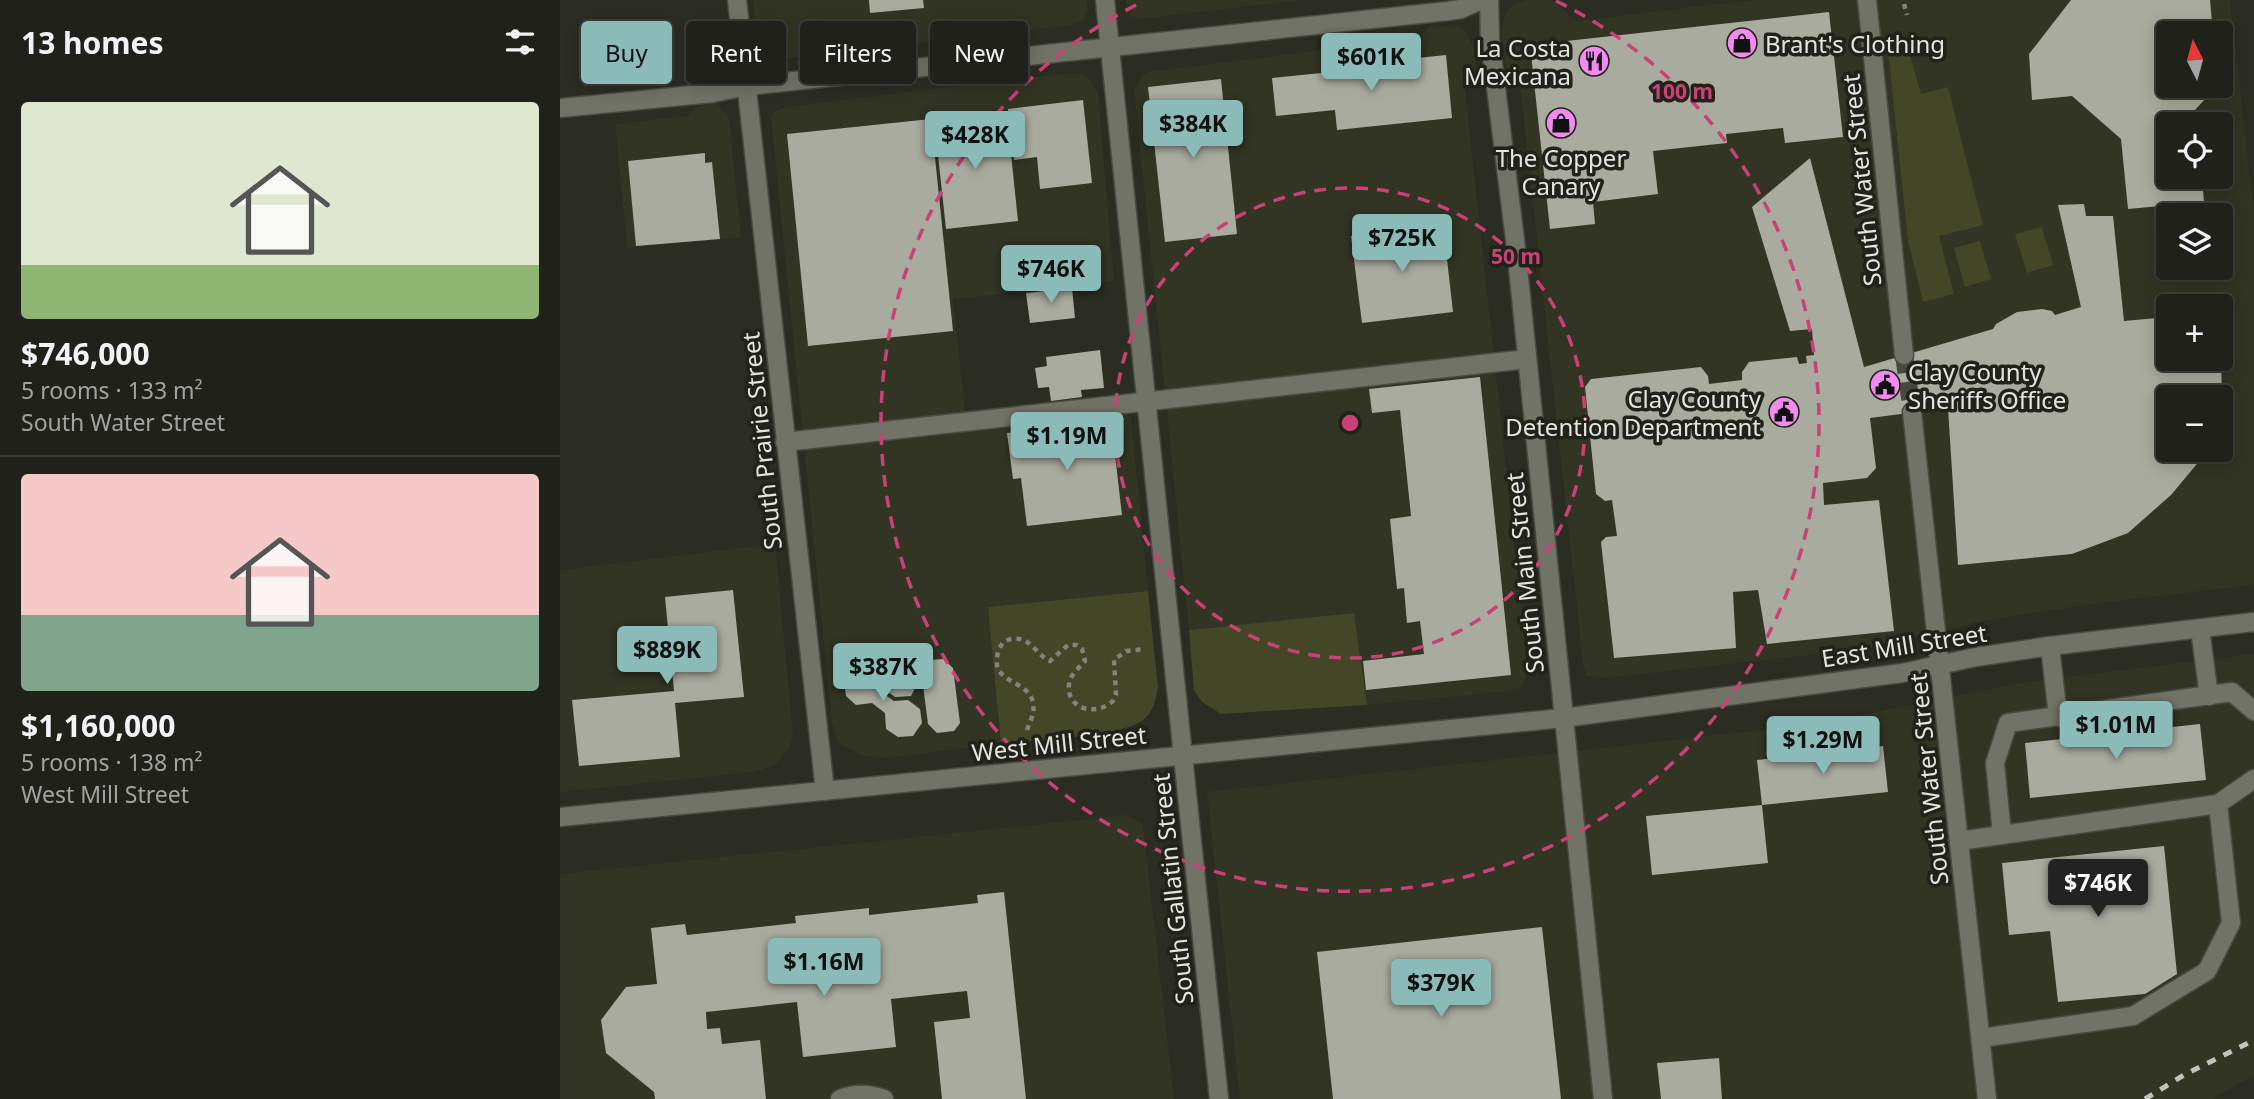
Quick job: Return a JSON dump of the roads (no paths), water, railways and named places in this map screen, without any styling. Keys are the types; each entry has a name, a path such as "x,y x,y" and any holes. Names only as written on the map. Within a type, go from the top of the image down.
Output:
{"street":[{"name":"South Prairie Street","path":"737,0 825,791"},
{"name":"South Gallatin Street","path":"1105,0 1219,1099"},
{"path":"560,108 1461,9 1481,0"},
{"name":"South Main Street","path":"1489,0 1490,40 1527,359 1603,1099"},
{"name":"South Water Street","path":"1867,0 1904,355"},
{"path":"785,442 1527,359"},
{"name":"South Water Street","path":"1912,412 1987,1099"},
{"name":"East Mill Street","path":"1563,718 1902,673 1976,657 2050,646 2254,622"},
{"path":"2200,629 2209,696"},
{"path":"2050,646 2058,717"},
{"path":"2002,834 1995,762 2008,723 2232,692 2254,711"},
{"name":"West Mill Street","path":"560,817 1563,718"},
{"path":"1959,841 2218,804 2254,779"},
{"path":"1981,1038 2133,1016 2207,971 2231,923 2218,804"},
{"path":"840,1099 851,1094 872,1094 884,1099"}],"tunnel":[{"path":"1904,355 1912,412"}],"railway":[{"path":"2145,1099 2184,1075 2254,1040"}],"place":[{"name":"Brant's Clothing","path":"1742,43"},
{"name":"La Costa Mexicana","path":"1594,61"},
{"name":"The Copper Canary","path":"1561,123"},
{"name":"Clay County Sheriffs Office","path":"1885,385"},
{"name":"Clay County Detention Department","path":"1784,412"}]}
